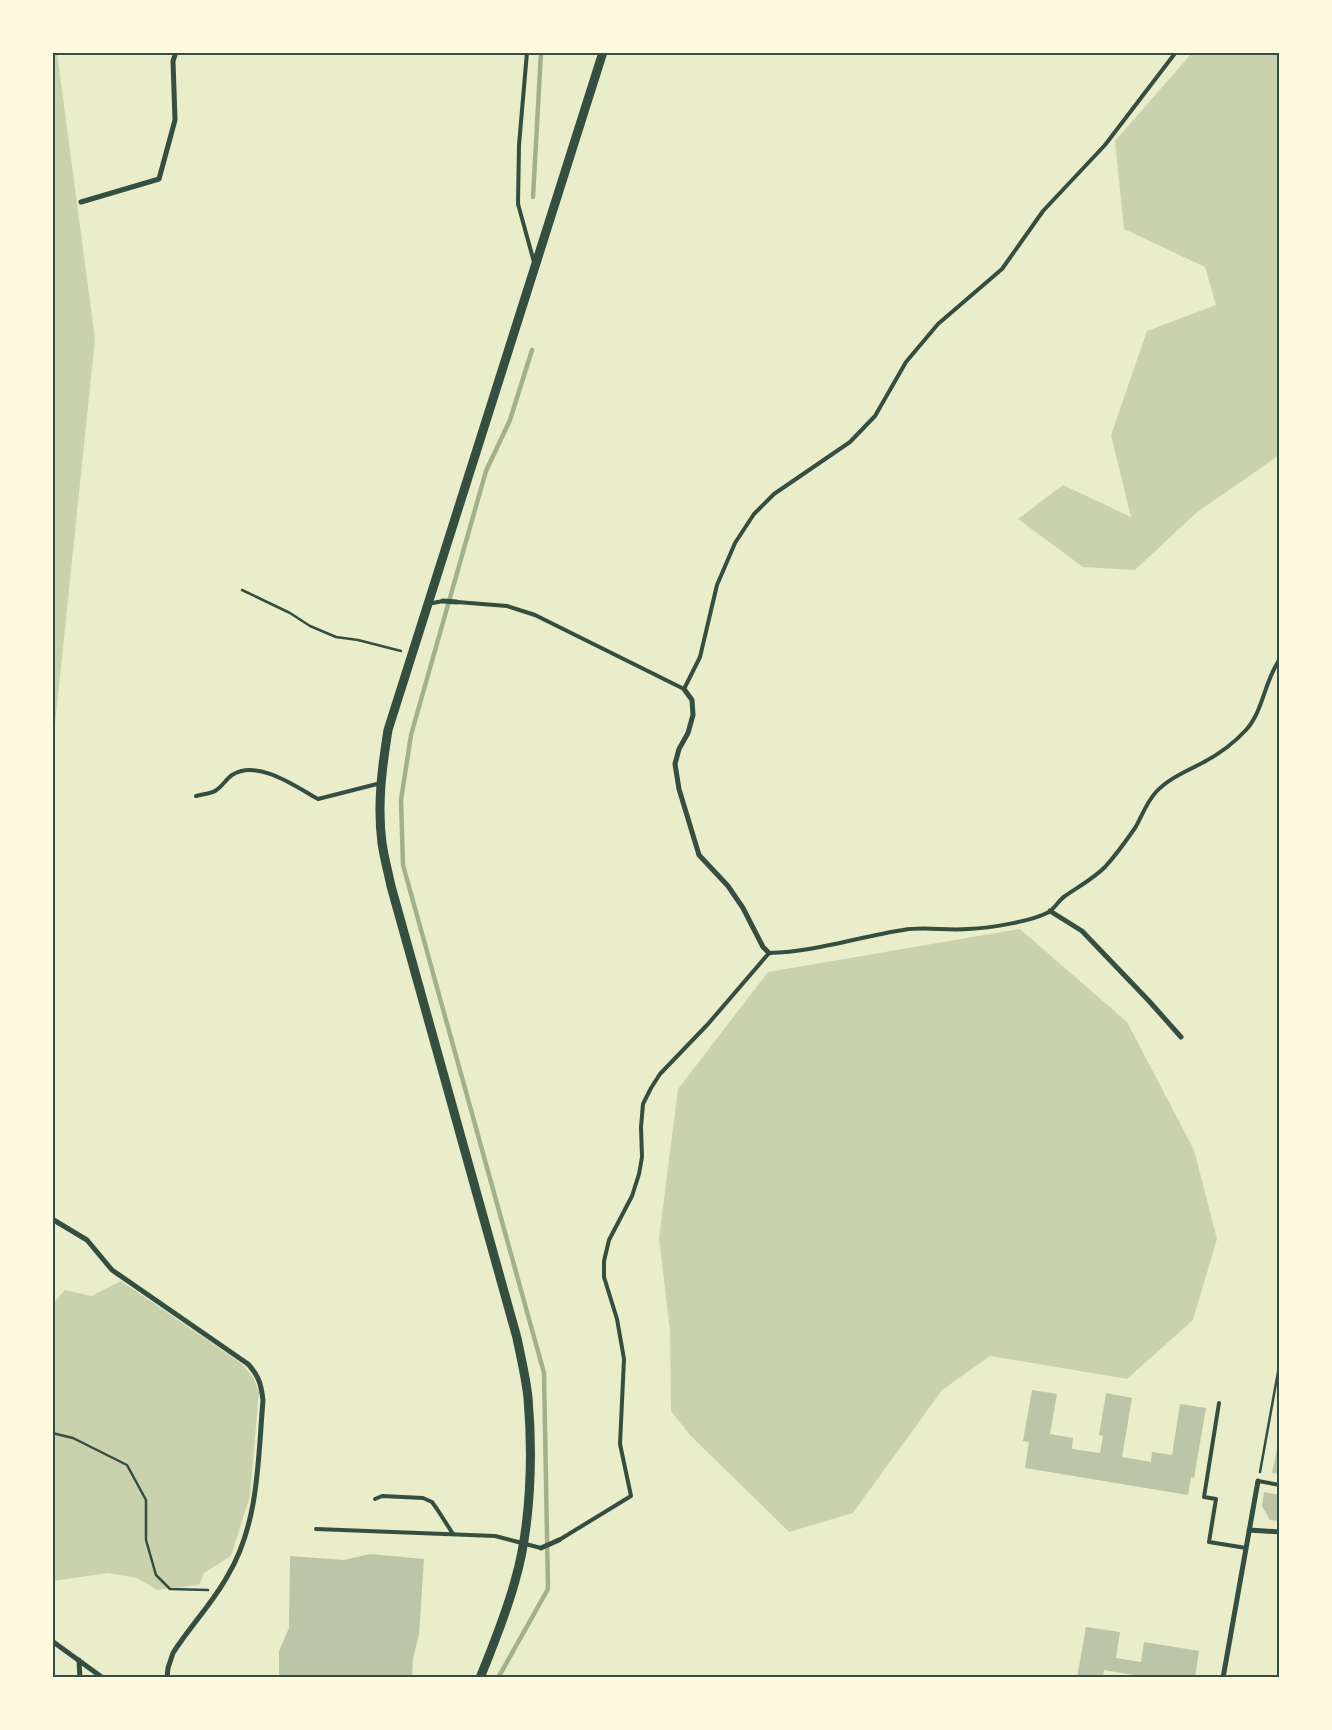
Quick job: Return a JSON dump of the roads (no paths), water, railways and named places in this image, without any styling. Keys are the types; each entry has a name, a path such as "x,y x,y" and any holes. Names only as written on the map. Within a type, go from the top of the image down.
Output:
{"street":[{"path":"81,202 159,179 175,120 173,62 176,52"},
{"path":"480,1678 516,1580 527,1525 530,1456 528,1397 517,1338 391,886 382,844 380,807 382,764 388,730 603,52"},
{"path":"443,601 457,602"},
{"path":"684,689 692,700 692,716 688,733 679,749 675,764 679,789 699,856 728,886 743,908 763,947 769,953"},
{"path":"1050,911 1082,931 1181,1037"},
{"path":"52,1219 87,1240 112,1270 248,1364 257,1375 263,1400 255,1496 240,1553 228,1576 173,1653 166,1678"},
{"path":"1223,1678 1258,1481"},
{"path":"1249,1530 1280,1532"},
{"path":"541,1548 559,1540"},
{"path":"52,1641 103,1678"},
{"path":"79,1660 80,1678"}],"lane":[{"path":"527,52 518,145 518,204 536,266"},
{"path":"457,602 507,606 535,615 684,689 700,657 717,585 735,542 754,514 774,494 850,442 875,416 906,362 938,324 1002,269 1043,211 1105,144 1176,52"},
{"path":"428,604 443,601"},
{"path":"559,1540 631,1496 620,1444 624,1359 617,1319 604,1277 604,1261 609,1240 632,1196 639,1174 642,1157 641,1127 643,1104 660,1074 708,1024 769,953 787,953 833,945 906,929 975,928 1017,922 1050,911 1063,897 1104,868 1134,828 1156,792 1170,780 1206,761 1233,742 1247,729 1258,712 1268,680 1280,659"},
{"path":"196,796 215,791 231,776 243,770 273,775 318,800 381,783"},
{"path":"1219,1403 1204,1497 1216,1499 1209,1542 1246,1548"},
{"path":"1258,1481 1280,1485"},
{"path":"375,1499 382,1496 423,1498 432,1502 453,1534"},
{"path":"316,1529 495,1536 541,1548"}],"waterway":[{"path":"533,197 541,52"},
{"path":"498,1678 548,1589 544,1373 403,865 401,800 411,735 486,471 510,420 532,350"}]}
